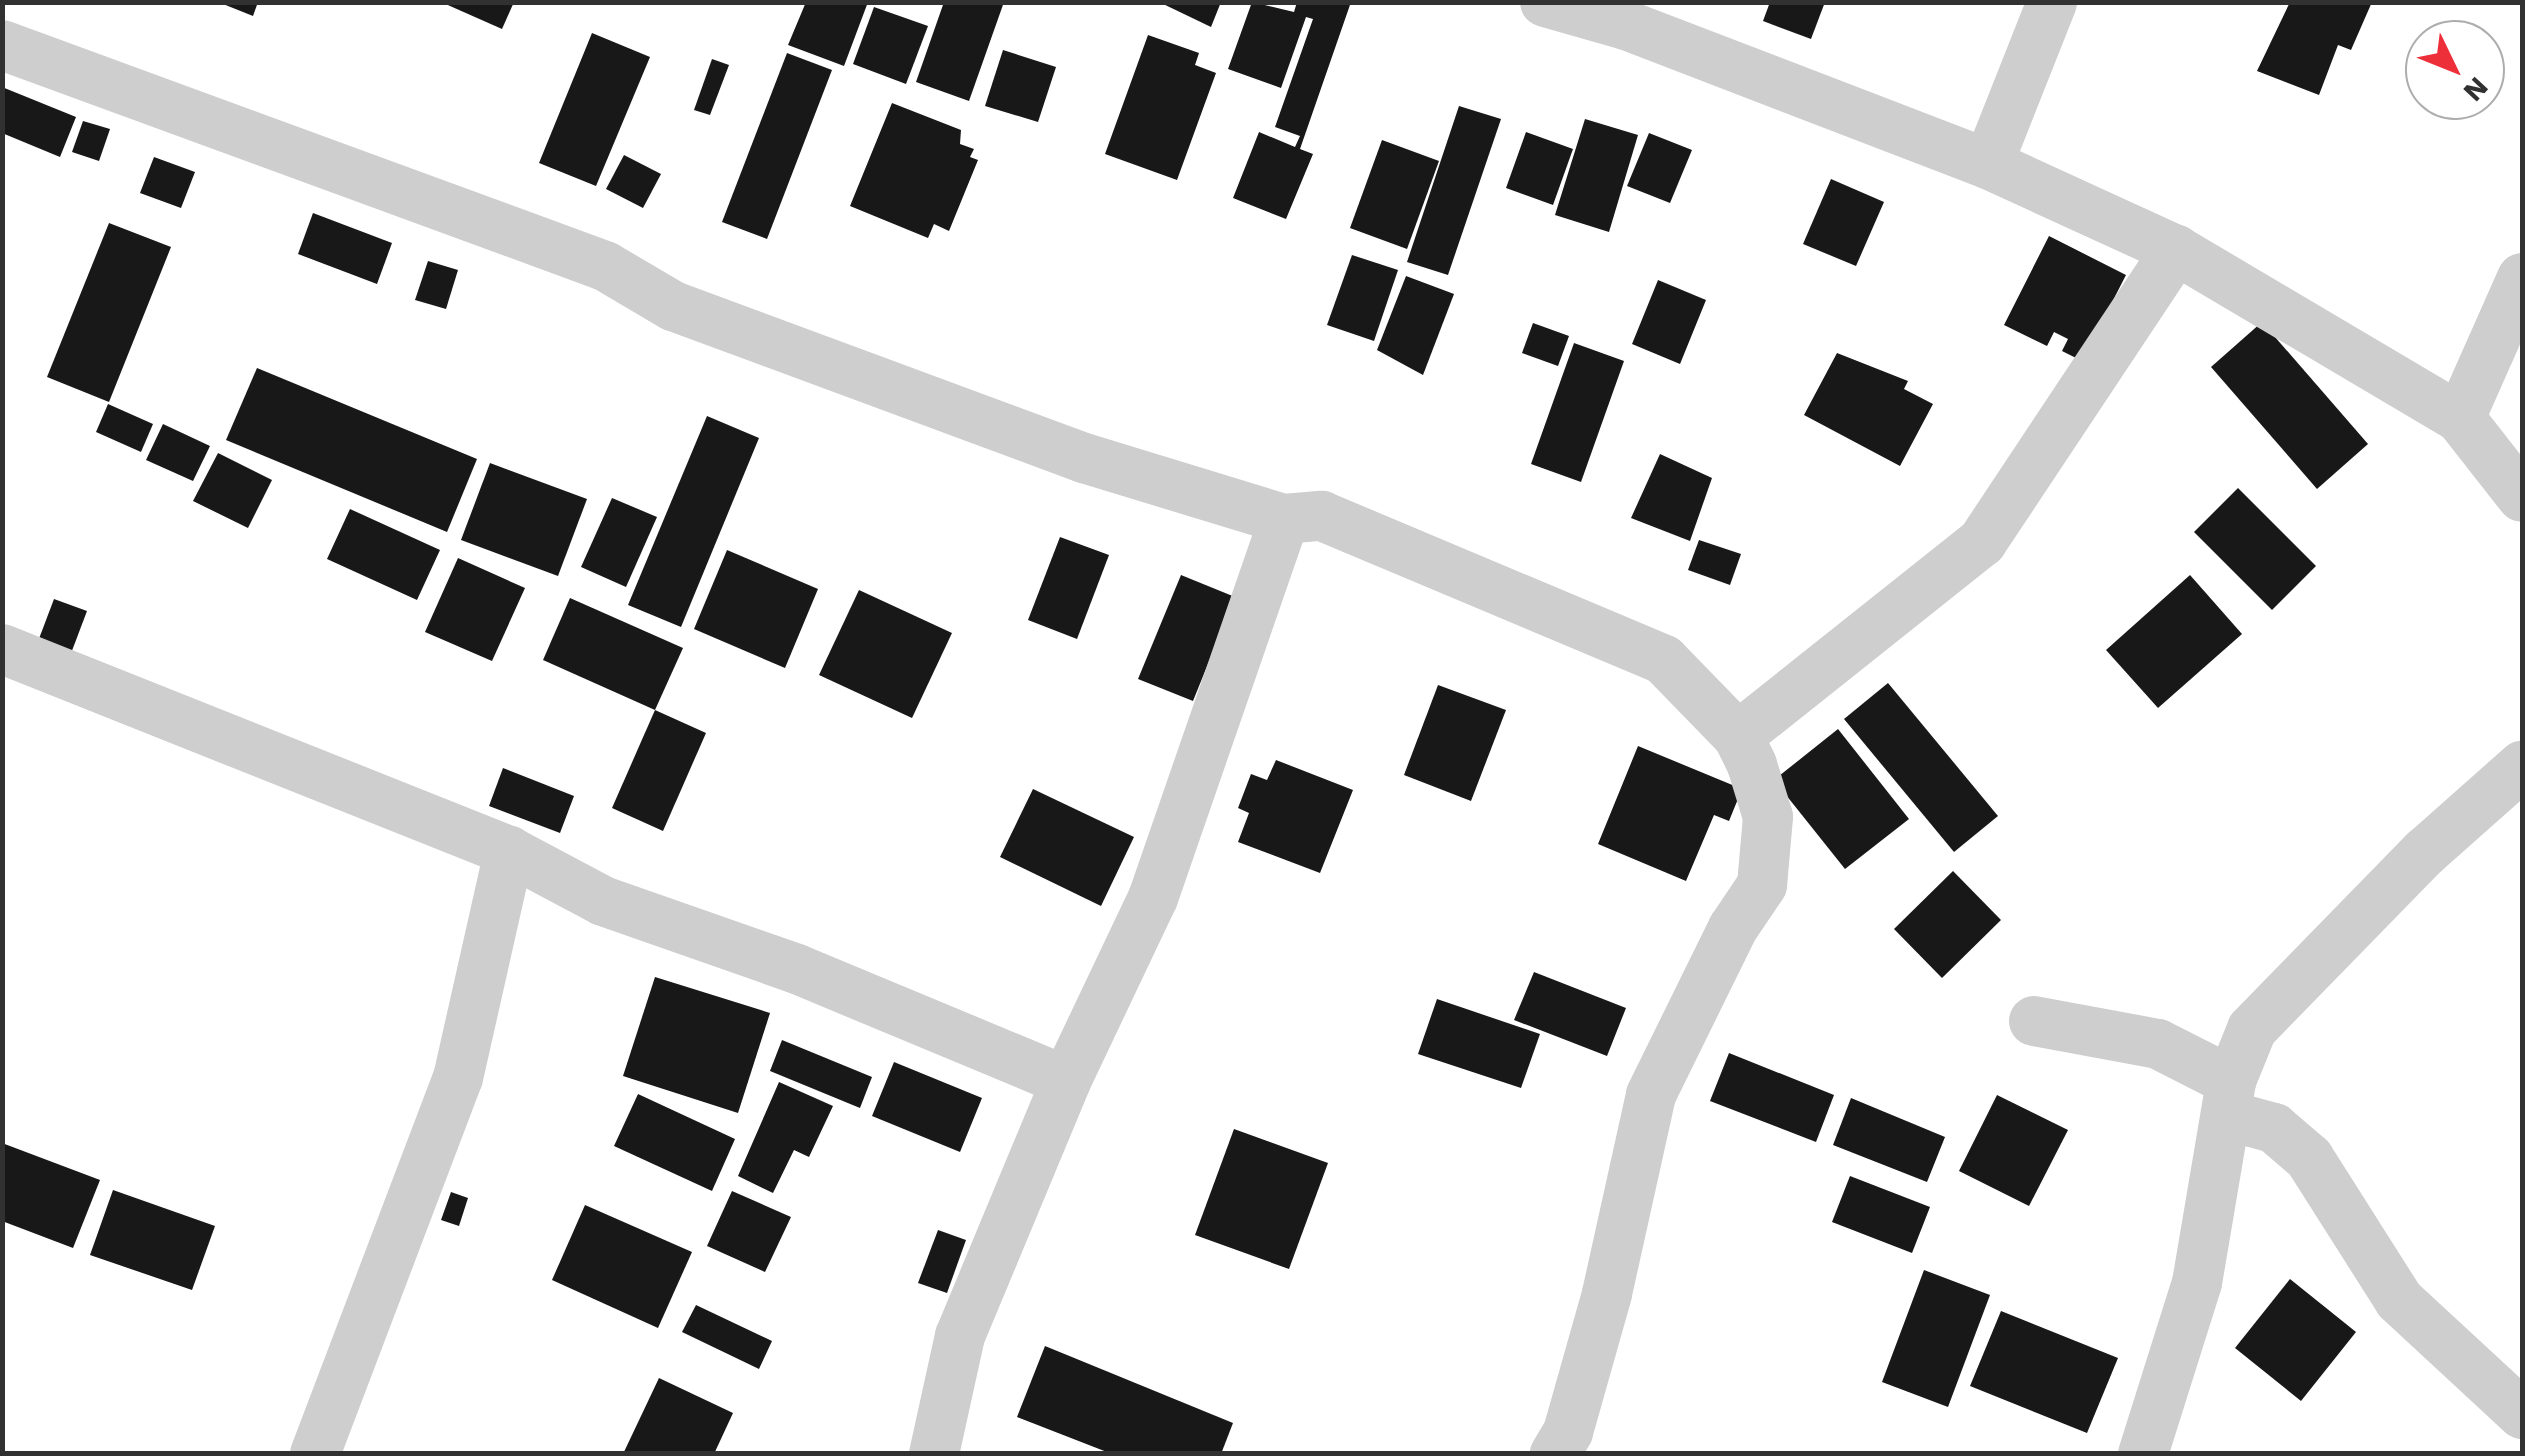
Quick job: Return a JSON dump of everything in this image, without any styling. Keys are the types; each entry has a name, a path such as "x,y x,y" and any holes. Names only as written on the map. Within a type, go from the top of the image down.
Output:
{"street":[{"path":"1545,2 1626,25 1988,164 2176,250 2460,418 2522,497"},
{"path":"1988,164 2052,2"},
{"path":"2,45 605,266 673,306 1084,458 1284,519 1322,516 1664,660 1738,736 1768,817 1762,884 1732,928 1651,1095 1607,1294 1568,1432 1555,1454"},
{"path":"1738,736 1982,542 2176,250"},
{"path":"2460,418 2522,278"},
{"path":"934,1454 960,1336 1066,1081 1153,898 1284,519"},
{"path":"2,648 509,851 602,901 798,969 1066,1081"},
{"path":"2143,1454 2197,1283 2229,1098 2252,1029 2278,997 2424,852 2522,766"},
{"path":"315,1454 458,1078 509,851"},
{"path":"2034,1021 2158,1044 2274,1128 2309,1158 2399,1300 2522,1414"}],"building":[{"path":"218,2 258,2 253,16"},
{"path":"441,2 514,2 502,29"},
{"path":"806,2 868,2 844,66 788,45"},
{"path":"944,2 1004,2 969,101 916,82"},
{"path":"1159,2 1221,2 1211,27"},
{"path":"1252,2 1294,12 1297,2 1351,2 1300,149 1313,154 1286,219 1233,198 1259,132 1295,147 1300,136 1275,127 1313,19 1306,17 1281,88 1228,69"},
{"path":"1770,2 1825,2 1811,39 1763,21"},
{"path":"2290,2 2372,2 2351,50 2338,45 2319,95 2257,71"},
{"path":"874,7 928,26 906,84 853,64"},
{"path":"592,33 650,57 596,186 539,163"},
{"path":"1148,35 1199,53 1195,65 1216,73 1177,180 1105,154"},
{"path":"1003,50 1056,67 1038,122 985,106"},
{"path":"787,53 832,70 767,239 722,222"},
{"path":"712,59 729,65 710,115 694,110"},
{"path":"2,87 76,117 60,157 2,133"},
{"path":"892,103 961,130 960,144 974,149 970,157 978,160 949,231 934,224 928,238 850,206"},
{"path":"1459,106 1501,119 1448,275 1407,262"},
{"path":"1585,119 1638,135 1609,232 1555,215"},
{"path":"83,121 110,129 99,161 72,152"},
{"path":"1526,132 1573,149 1553,205 1506,188"},
{"path":"1649,133 1692,150 1670,203 1627,186"},
{"path":"1382,140 1439,161 1407,249 1350,228"},
{"path":"624,155 661,174 643,208 606,189"},
{"path":"154,157 195,172 181,208 140,193"},
{"path":"1831,179 1884,202 1856,266 1803,244"},
{"path":"313,213 392,243 377,284 298,254"},
{"path":"109,223 171,247 109,402 47,377"},
{"path":"2049,236 2126,275 2082,361 2062,351 2068,339 2054,332 2047,346 2004,325"},
{"path":"1352,255 1398,270 1374,341 1327,325"},
{"path":"428,261 458,270 446,309 415,300"},
{"path":"1406,276 1454,294 1423,375 1377,350"},
{"path":"1658,280 1706,300 1680,364 1632,344"},
{"path":"2262,322 2368,444 2317,489 2211,367"},
{"path":"1533,323 1569,336 1558,366 1522,353"},
{"path":"1574,343 1624,361 1581,482 1531,464"},
{"path":"1837,353 1908,381 1904,389 1933,404 1900,466 1804,415"},
{"path":"257,368 477,459 447,532 226,440"},
{"path":"108,404 153,424 141,452 96,432"},
{"path":"707,416 759,438 681,627 628,605"},
{"path":"163,424 210,446 193,481 146,460"},
{"path":"218,453 272,480 248,528 193,501"},
{"path":"1660,454 1712,478 1690,541 1631,518"},
{"path":"490,463 587,499 558,576 461,540"},
{"path":"2238,488 2316,566 2272,610 2194,532"},
{"path":"612,498 657,517 626,587 581,567"},
{"path":"350,509 440,550 417,600 327,559"},
{"path":"1060,537 1109,555 1077,639 1028,620"},
{"path":"1699,540 1741,554 1730,585 1688,570"},
{"path":"727,550 818,589 785,668 694,629"},
{"path":"458,558 525,588 492,661 425,632"},
{"path":"1181,575 1235,597 1193,701 1138,679"},
{"path":"2190,575 2242,634 2158,708 2106,650"},
{"path":"859,590 952,633 912,718 819,675"},
{"path":"570,598 683,648 655,710 543,660"},
{"path":"54,599 87,611 70,656 37,644"},
{"path":"1888,683 1998,816 1954,852 1844,719"},
{"path":"1438,685 1506,710 1471,801 1404,775"},
{"path":"655,710 706,733 663,831 612,808"},
{"path":"1838,729 1909,819 1845,869 1774,780"},
{"path":"1638,746 1742,789 1729,821 1714,815 1686,881 1598,844"},
{"path":"1276,760 1353,790 1320,873 1238,842 1249,813 1238,808 1251,774 1267,780"},
{"path":"503,768 574,796 560,833 489,806"},
{"path":"1033,789 1134,837 1101,906 1000,857"},
{"path":"1953,871 2001,920 1942,978 1894,929"},
{"path":"1534,972 1626,1008 1607,1056 1514,1020"},
{"path":"655,977 770,1013 738,1113 623,1076"},
{"path":"1437,999 1540,1034 1521,1088 1418,1054"},
{"path":"782,1040 872,1077 860,1108 770,1071"},
{"path":"1729,1053 1834,1095 1816,1142 1710,1101"},
{"path":"894,1062 982,1098 960,1152 872,1116"},
{"path":"779,1082 833,1106 809,1157 794,1150 773,1193 738,1176"},
{"path":"638,1094 735,1139 712,1191 614,1146"},
{"path":"1997,1095 2068,1130 2029,1206 1959,1171"},
{"path":"1851,1098 1945,1137 1927,1182 1833,1145"},
{"path":"1234,1129 1328,1163 1289,1269 1195,1235"},
{"path":"2,1143 100,1180 73,1248 2,1221"},
{"path":"1850,1176 1930,1207 1912,1253 1832,1222"},
{"path":"113,1190 215,1226 192,1290 90,1255"},
{"path":"732,1191 791,1217 765,1272 707,1246"},
{"path":"451,1192 468,1198 459,1226 441,1220"},
{"path":"585,1205 692,1252 658,1328 552,1280"},
{"path":"938,1230 966,1240 947,1293 918,1283"},
{"path":"1924,1270 1990,1295 1948,1407 1882,1382"},
{"path":"2290,1279 2356,1332 2301,1401 2235,1348"},
{"path":"696,1305 772,1341 759,1369 682,1332"},
{"path":"2001,1311 2118,1358 2087,1433 1970,1386"},
{"path":"1045,1346 1233,1423 1221,1454 1112,1454 1017,1417"},
{"path":"659,1378 733,1413 714,1454 623,1454"}]}
